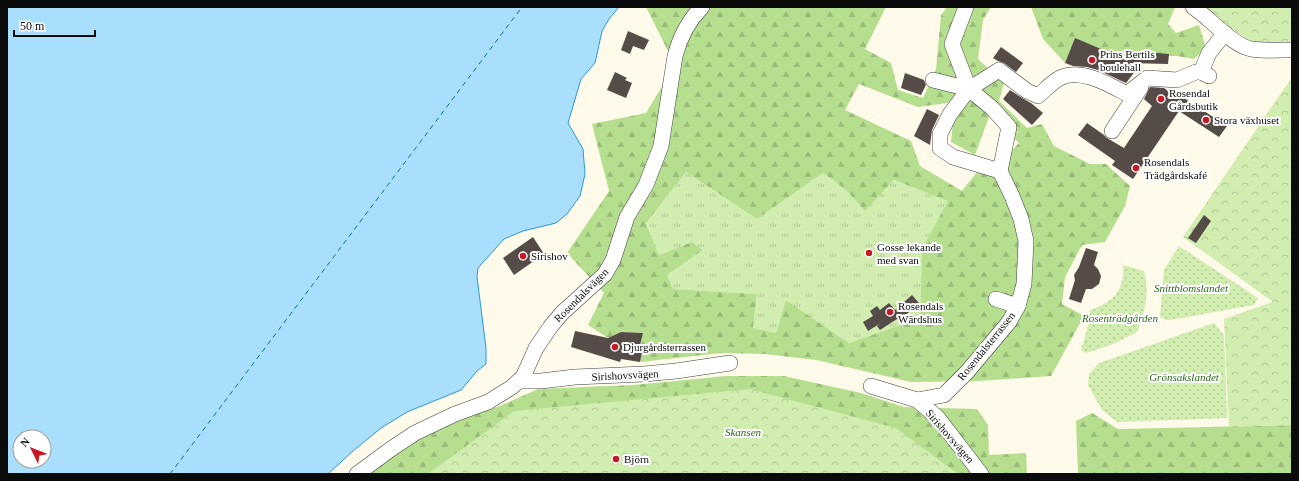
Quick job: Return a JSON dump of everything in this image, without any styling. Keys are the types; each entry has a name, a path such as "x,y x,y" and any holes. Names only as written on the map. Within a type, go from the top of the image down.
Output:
{"street":[{"name":"Rosendalsvägen","path":"357,474 390,449 415,433 435,423 497,398 519,381 528,368 536,348 551,326 572,303 601,278 612,263 627,217 646,186 661,146 675,56 679,41 684,30 702,7"},
{"path":"966,7 952,44 969,90"},
{"path":"1193,7 1238,43 1251,49 1292,50"},
{"path":"933,80 969,90 992,108 1008,127 1000,171 953,157 940,148 940,134 950,114 969,90 999,70 1026,91 1038,96 1060,78 1074,74 1099,79 1127,94 1147,78 1177,80 1196,72 1206,74 1209,53 1225,33"},
{"path":"1112,131 1147,78"},
{"name":"Rosendalsterrassen","path":"917,400 944,395 976,361 1009,322 1018,306 1024,284 1026,241 1021,219 1000,171"},
{"path":"996,299 1018,306"},
{"name":"Sirishovsvägen","path":"519,381 541,381 575,377 644,374 730,363"},
{"name":"Sirishovsvägen","path":"871,386 917,400 938,418 981,474"}],"green space":[{"path":"646,7 886,7 865,49 891,63 898,90 923,98 936,69 941,15 947,7 991,7 983,20 978,59 1004,83 999,101 1027,128 1042,124 1054,146 1090,164 1106,164 1130,186 1125,206 1105,242 1082,245 1065,277 1062,304 1084,316 1051,376 978,381 911,382 816,360 765,354 721,353 640,362 643,348 640,345 642,333 621,332 608,338 588,325 604,293 567,253 609,191 592,124 646,113 675,65","holes":["859,84 918,107 955,102 951,142 975,155 990,114 1019,143 998,165 976,173 962,191 920,166 911,141 845,110","686,172 757,219 823,173 846,190 865,211 894,180 948,201 922,249 920,318 849,343 786,300 776,333 753,328 757,294 673,289 667,275 703,250 692,242 659,255 646,223"]},
{"path":"1031,7 1175,7 1168,24 1176,33 1199,25 1206,48 1194,59 1177,56 1119,56 1075,39 1065,63 1043,39"},
{"path":"1204,7 1291,7 1292,45 1253,43 1215,17"},
{"path":"1292,77 1292,425 1229,427 1224,319 1273,302 1183,237"},
{"path":"686,172 757,219 823,173 846,190 865,211 894,180 949,201 922,249 920,318 849,343 786,300 776,333 753,329 757,294 673,289 667,275 703,250 692,242 659,255 646,222"},
{"name":"Snittblomslandet","path":"1179,246 1258,298 1254,305 1176,319 1167,320 1160,317 1164,270"},
{"name":"Rosenträdgården","path":"1123,265 1144,271 1146,279 1146,302 1137,332 1113,344 1086,353 1081,350 1090,319 1090,310 1105,304 1116,295 1122,282"},
{"name":"Grönsakslandet","path":"1214,323 1224,335 1227,418 1117,422 1102,410 1088,385 1089,374 1099,363"},
{"name":"Skansen","path":"727,376 784,376 861,393 904,407 977,409 988,425 989,455 1026,453 1027,474 367,474 437,427 500,406 538,389 633,385"},
{"name":"Skansen","path":"750,389 896,428 958,474 428,474 514,411"},
{"path":"1092,413 1118,429 1292,425 1292,474 1078,474 1076,421"}],"water":[{"path":"7,7 619,7 609,19 602,31 595,63 581,79 568,123 583,149 585,174 580,196 567,214 556,223 523,231 504,239 478,268 477,277 486,348 486,364 477,371 461,390 407,412 381,428 328,474 7,474"}],"building":[{"path":"628,31 649,40 644,50 633,46 630,54 621,50"},
{"path":"1075,38 1127,61 1134,51 1169,54 1168,64 1129,63 1137,69 1126,83 1098,70 1087,67 1073,66 1065,63"},
{"path":"1001,47 1023,63 1016,72 1004,63 993,58"},
{"path":"615,72 627,78 625,80 632,83 626,98 607,90"},
{"path":"905,73 924,80 926,85 921,95 901,88"},
{"path":"1150,87 1164,88 1179,99 1181,96 1227,126 1219,137 1179,111 1133,179 1112,165 1115,161 1078,135 1087,123 1107,138 1124,148 1152,106 1144,99"},
{"path":"1010,90 1031,103 1043,113 1032,125 1003,99"},
{"path":"927,109 939,115 932,130 930,145 914,136"},
{"path":"1204,215 1211,221 1196,243 1188,238"},
{"name":"Sirishov","path":"533,237 544,254 514,275 503,258"},
{"path":"1086,248 1098,252 1094,265 1098,269 1101,276 1099,284 1092,289 1086,289 1081,303 1069,299 1075,280 1074,275 1079,267"},
{"name":"Rosendals Wärdshus","path":"912,295 919,303 899,321 897,319 880,330 877,326 881,323 868,331 863,322 873,316 870,311 877,306 880,310 889,303 895,310"},
{"path":"575,331 608,338 621,332 643,333 640,345 643,348 640,362 621,359 620,362 571,347"}],"ferry route":[{"path":"170,474 522,7"}],"place":[{"name":"Prins Bertils boulehall","path":"1092,60"},
{"name":"Rosendal Gårdsbutik","path":"1161,99"},
{"name":"Stora växhuset","path":"1206,120"},
{"name":"Rosendals Trädgårdskafé","path":"1136,168"},
{"name":"Gosse lekande med svan","path":"869,253"},
{"name":"Sirishov","path":"523,256"},
{"name":"Rosendals Wärdshus","path":"890,312"},
{"name":"Djurgårdsterrassen","path":"615,347"},
{"name":"Björn","path":"616,459"}]}
